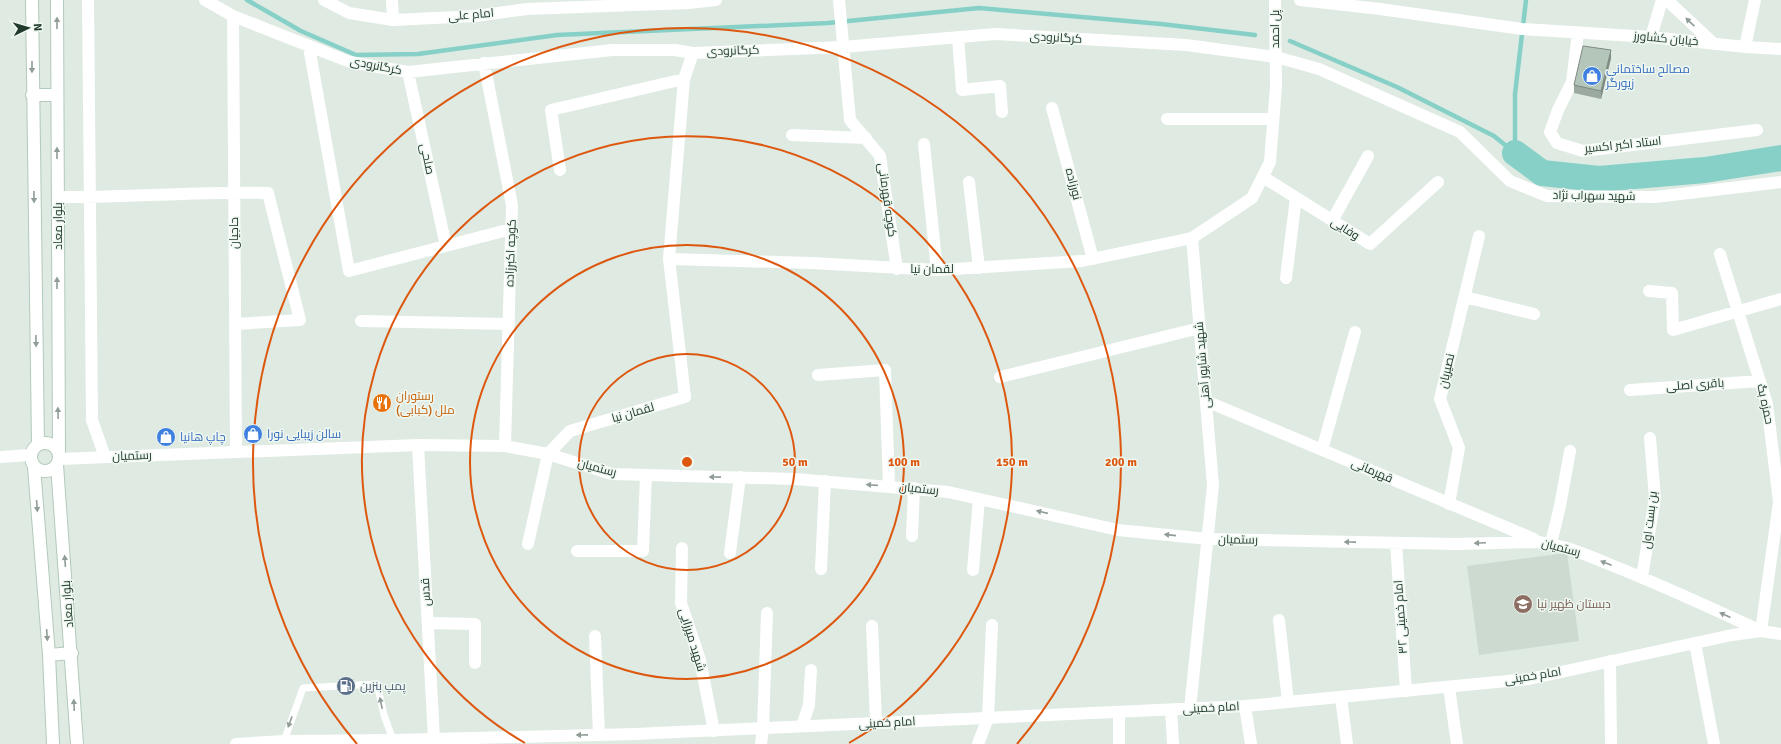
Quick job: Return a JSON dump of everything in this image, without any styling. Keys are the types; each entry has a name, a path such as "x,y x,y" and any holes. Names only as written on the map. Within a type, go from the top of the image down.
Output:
{"street":[{"name":"بلوار معاد","path":"32,0 32,95 38,444"},
{"name":"بلوار معاد","path":"57,0 57,311 59,459 77,744"},
{"path":"88,0 92,420 105,457"},
{"name":"کرگانرودی","path":"205,0 233,16 350,62 408,72 612,50 675,50 693,53 844,47 995,34 1186,45 1276,57"},
{"name":"امام علی","path":"324,0 349,13 393,20 475,16 510,5 716,0"},
{"path":"392,0 393,20"},
{"name":"کوچه قهرمانی","path":"839,0 850,120 880,156 897,269"},
{"name":"پل احمد","path":"1275,0 1276,57"},
{"name":"خیابان کشاورز","path":"1300,0 1551,32 1651,37 1744,48 1781,49"},
{"path":"1651,37 1662,0"},
{"path":"1667,0 1714,44"},
{"path":"1744,48 1755,0"},
{"name":"حاجیان","path":"233,16 236,451"},
{"name":"استاد اکبر اکسیر","path":"1578,33 1572,82 1558,110 1550,132 1558,143 1583,151 1757,130"},
{"path":"958,38 962,90 1000,86 1002,112"},
{"path":"309,47 349,271 511,229"},
{"name":"لقمان نیا","path":"548,454 570,431 685,397 669,259 684,79 693,53"},
{"path":"1192,238 1252,198 1270,162 1276,57"},
{"name":"شهید سهراب نژاد","path":"1276,57 1319,69 1460,132 1510,181 1547,196 1655,197 1781,182"},
{"name":"کوچه اکبرزاده","path":"484,63 512,204 505,446"},
{"name":"صلحی","path":"408,72 446,246"},
{"path":"560,170 551,110 684,79"},
{"path":"32,95 57,95"},
{"name":"نورزاده","path":"1052,108 1093,259"},
{"path":"1167,119 1273,120"},
{"path":"792,135 866,138"},
{"path":"924,144 937,270"},
{"path":"1332,220 1368,156"},
{"name":"وفایی","path":"1263,177 1370,244 1438,182"},
{"path":"969,182 979,268"},
{"path":"58,197 90,198 234,192 268,193 300,320 235,324"},
{"path":"1286,278 1296,198"},
{"name":"نصیریان","path":"1449,504 1459,448 1440,399 1479,236"},
{"name":"لقمان نیا","path":"669,259 812,263 897,269 937,270 1082,261 1192,238"},
{"name":"شهید شاپور آهنی","path":"1190,709 1213,485 1192,238"},
{"name":"حمزه بگ","path":"1720,254 1767,404 1777,445 1779,502 1761,631"},
{"path":"1649,291 1672,292 1673,330 1781,299"},
{"path":"1465,297 1534,314"},
{"path":"35,312 40,320 49,321 56,315 57,311"},
{"path":"361,321 508,324"},
{"path":"1000,377 1200,328"},
{"path":"1322,450 1355,332"},
{"path":"818,375 885,370 889,486"},
{"name":"باقری اصلی","path":"1630,390 1760,381"},
{"name":"قهرمانی","path":"1206,401 1538,542"},
{"name":"بن بست اول","path":"1642,577 1655,498 1650,438"},
{"path":"44,442 50,443 56,447 59,459 52,469 46,471 34,467 31,461 31,455 33,449 38,444 44,442"},
{"name":"رستمیان","path":"59,459 418,445 505,446 548,454 612,474 740,477 825,481 914,488 948,492 1118,530 1208,539 1456,544 1551,543 1569,548 1642,577 1761,631"},
{"name":"قدس","path":"418,445 435,742"},
{"path":"1551,543 1560,506 1570,451"},
{"path":"528,544 548,454"},
{"path":"0,457 31,455"},
{"name":"بلوار معاد","path":"34,467 53,744"},
{"path":"577,551 643,552 646,475"},
{"path":"730,552 740,477"},
{"path":"821,569 825,481"},
{"path":"912,536 914,488"},
{"path":"973,570 979,499"},
{"name":"امام خمینی ۳۲","path":"1396,543 1406,691"},
{"name":"شهید میرزایی","path":"682,548 681,603 700,660 714,730"},
{"path":"761,744 763,728 767,613"},
{"path":"1279,620 1288,702"},
{"path":"428,622 475,624 475,663"},
{"path":"978,744 988,718 992,625"},
{"path":"872,626 876,723"},
{"name":"امام خمینی","path":"236,744 284,741 393,740 435,742 1245,706 1529,679 1695,643 1761,631 1781,634"},
{"path":"594,636 599,735"},
{"path":"1695,643 1714,744"},
{"path":"48,655 72,653"},
{"path":"1610,661 1611,744"},
{"path":"802,726 809,705 811,670"},
{"path":"1450,687 1457,744"},
{"path":"1341,697 1347,744"},
{"path":"1245,706 1251,744"},
{"path":"1171,710 1173,744"},
{"path":"1119,712 1119,744"},
{"name":"امام خمینی","path":"610,744 635,734"}],"lane":[{"path":"284,741 303,688 377,684 384,715 393,740"}],"shaded area":[{"name":"دبستان ظهیر نیا","path":"1567,553 1579,641 1479,655 1467,566"}],"building":[{"name":"مصالح ساختمانی زیورگر","path":"1583,46 1611,50 1601,91 1574,85"}],"waterway":[{"path":"247,0 301,31 356,55 418,54 557,35 828,23 979,8 1161,24 1255,35"},
{"path":"1515,153 1515,94 1526,0"},
{"path":"1290,41 1397,87 1494,136 1515,153"},
{"path":"1515,153 1542,173 1599,179 1705,170 1781,158"}],"place":[{"name":"مصالح ساختمانی زیورگر","path":"1592,76"},
{"name":"رستوران ملل (کبابی)","path":"382,403"},
{"name":"سالن زیبایی نورا","path":"253,434"},
{"name":"چاپ هانیا","path":"166,437"},
{"name":"دبستان ظهیر نیا","path":"1523,604"},
{"name":"پمپ بنزین","path":"346,686"}]}
